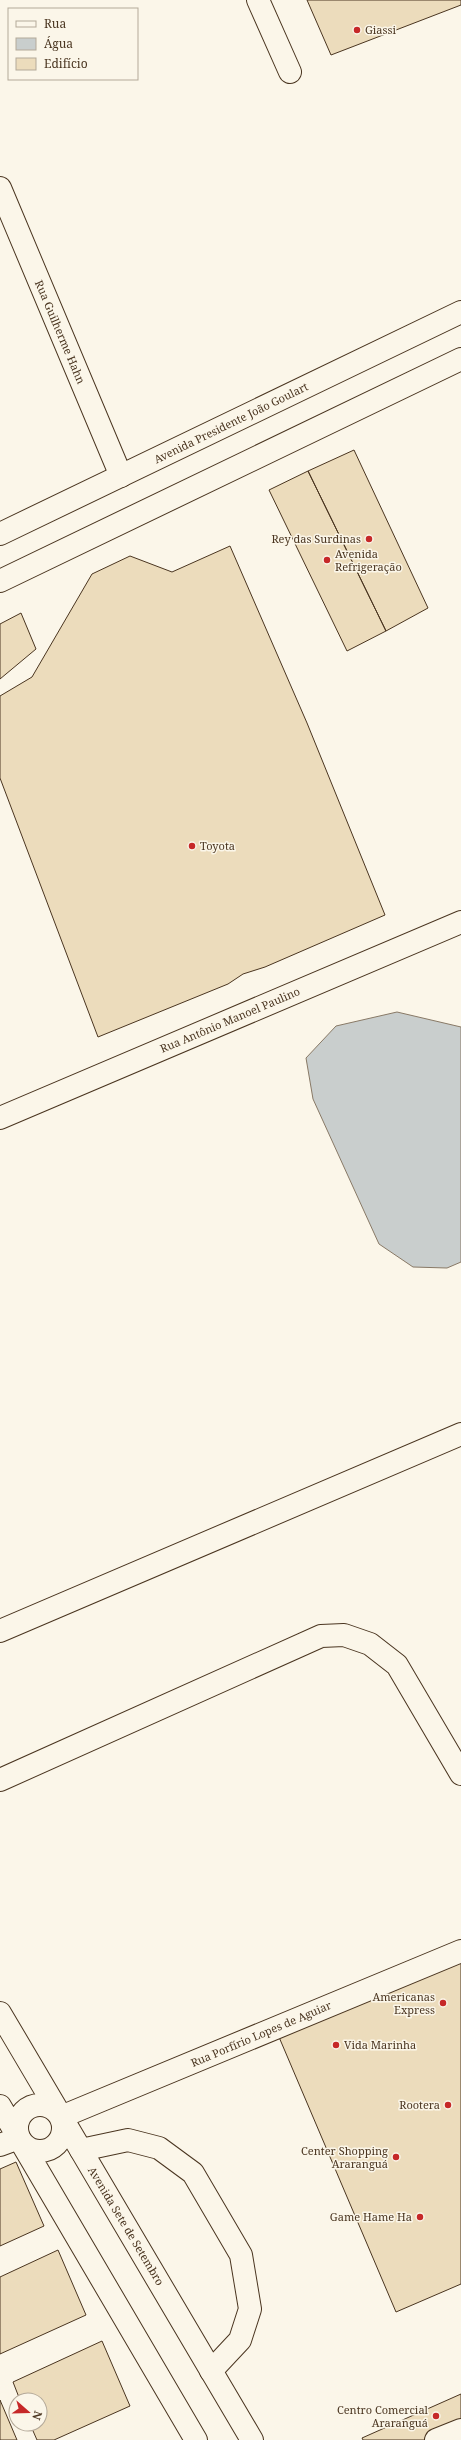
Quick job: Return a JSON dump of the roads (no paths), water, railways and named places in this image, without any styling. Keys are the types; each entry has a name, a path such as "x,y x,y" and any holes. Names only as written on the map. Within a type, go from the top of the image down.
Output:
{"main road":[{"path":"258,0 290,72"},
{"name":"Rua Guilherme Hahn","path":"0,188 121,476"},
{"name":"Avenida Presidente João Goulart","path":"0,534 461,312"},
{"path":"0,581 461,359"},
{"name":"Rua Antônio Manoel Paulino","path":"0,1118 461,922"},
{"path":"0,1631 461,1434"},
{"path":"0,1780 321,1636 344,1635 370,1644 397,1665 461,1774"},
{"name":"Rua Porfírio Lopes de Aguiar","path":"61,2118 461,1951"},
{"name":"Avenida Sete de Setembro","path":"0,2012 61,2118 252,2440"},
{"path":"44,2104 57,2111 61,2118 63,2132 56,2145 50,2149 43,2151 28,2149 9,2142 24,2111 30,2107 44,2104"},
{"path":"0,2106 9,2142 196,2440"},
{"path":"81,2150 128,2140 159,2148 193,2173 241,2255 250,2309 240,2340 211,2371"},
{"path":"436,2440 461,2430"}],"water":[{"path":"397,1012 461,1027 461,1262 447,1268 413,1267 379,1244 313,1099 306,1058 336,1026"}],"place":[{"name":"Giassi","path":"357,30"},
{"name":"Rey das Surdinas","path":"369,539"},
{"name":"Avenida Refrigeração","path":"327,560"},
{"name":"Toyota","path":"192,846"},
{"name":"Americanas Express","path":"443,2003"},
{"name":"Vida Marinha","path":"336,2045"},
{"name":"Rootera","path":"448,2105"},
{"name":"Center Shopping Araranguá","path":"396,2157"},
{"name":"Game Hame Ha","path":"420,2217"},
{"name":"Centro Comercial Araranguá","path":"436,2416"}]}
